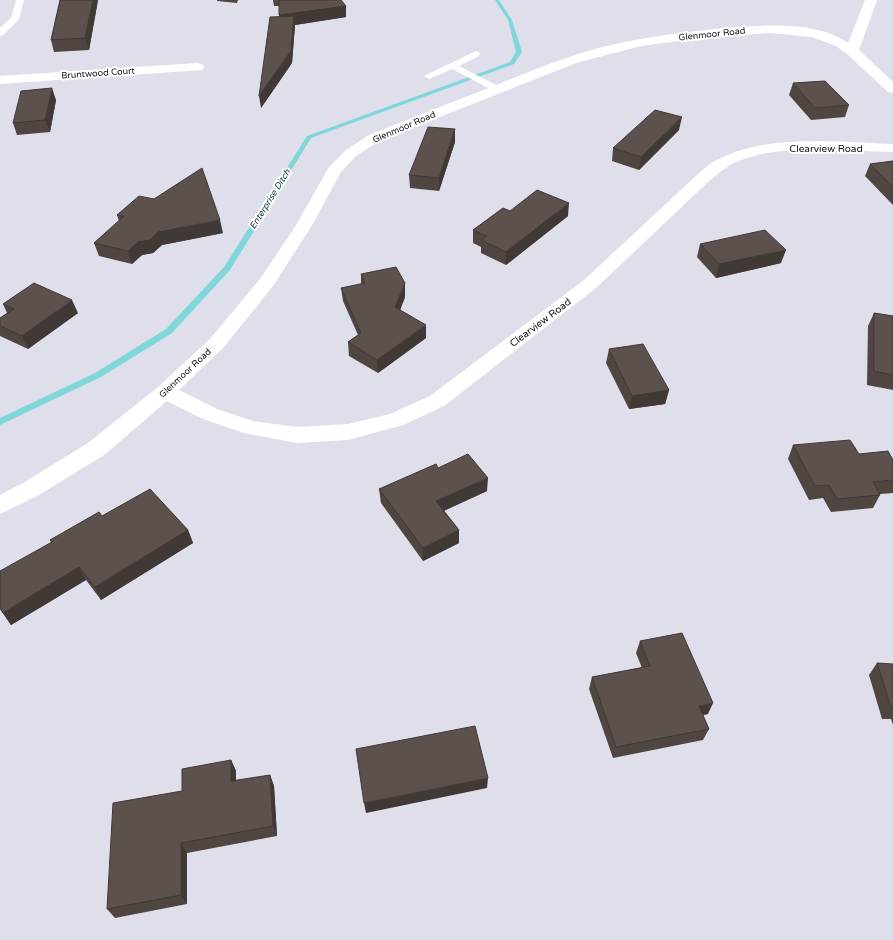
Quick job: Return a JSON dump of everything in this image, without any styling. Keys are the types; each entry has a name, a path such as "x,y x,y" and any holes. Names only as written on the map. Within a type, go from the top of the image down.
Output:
{"street":[{"path":"852,51 871,0"},
{"name":"Glenmoor Road","path":"0,505 31,489 96,449 165,392 217,343 268,282 303,227 334,170 351,153 374,138 543,71 591,55 625,46 663,39 716,33 771,29 794,30 831,39 852,51 893,89"},
{"name":"Bruntwood Court","path":"0,80 196,67"},
{"name":"Clearview Road","path":"165,392 210,414 251,428 297,435 348,432 396,420 437,401 590,284 702,178 722,163 744,154 803,146 893,148"}],"lane":[{"path":"0,33 15,19 20,0"},
{"path":"429,76 476,54"},
{"path":"452,66 497,89"}],"building":[{"path":"60,0 93,0 85,38 51,40"},
{"path":"279,0 341,0 346,6 279,15"},
{"path":"294,16 291,51 259,96 270,17"},
{"path":"825,81 849,105 815,108 793,83"},
{"path":"52,88 45,120 13,123 21,91"},
{"path":"655,110 682,117 641,157 613,148"},
{"path":"428,127 455,129 439,178 409,175"},
{"path":"893,161 893,187 870,164"},
{"path":"202,168 220,220 158,232 150,240 138,242 128,251 94,243 124,216 117,215 139,196 154,199"},
{"path":"537,190 569,203 506,252 481,240 487,236 473,230 503,208 510,211"},
{"path":"765,230 786,250 719,264 700,244"},
{"path":"396,267 405,283 395,307 426,325 377,360 348,342 361,333 341,288 365,283 361,274"},
{"path":"34,283 72,300 22,336 0,326 0,318 14,309 3,304"},
{"path":"874,313 893,316 893,375 874,371"},
{"path":"643,344 669,390 632,396 609,349"},
{"path":"850,440 859,454 888,451 893,460 893,480 873,482 880,495 837,499 829,485 815,486 793,445"},
{"path":"468,454 488,478 436,501 459,530 423,548 379,489 436,464 438,468"},
{"path":"150,489 188,530 95,587 79,567 3,613 0,608 0,571 52,542 50,540 99,512 102,516"},
{"path":"682,633 713,703 699,706 709,729 616,747 592,677 650,666 640,641"},
{"path":"877,663 893,664 893,707 891,707"},
{"path":"475,726 488,778 364,803 356,749"},
{"path":"231,760 231,781 270,775 273,826 181,843 181,895 107,909 113,803 182,791 182,769"}],"waterway":[{"name":"Enterprise Ditch","path":"0,422 98,375 169,331 227,268 309,137 512,63 519,52 510,20 497,0"}]}
